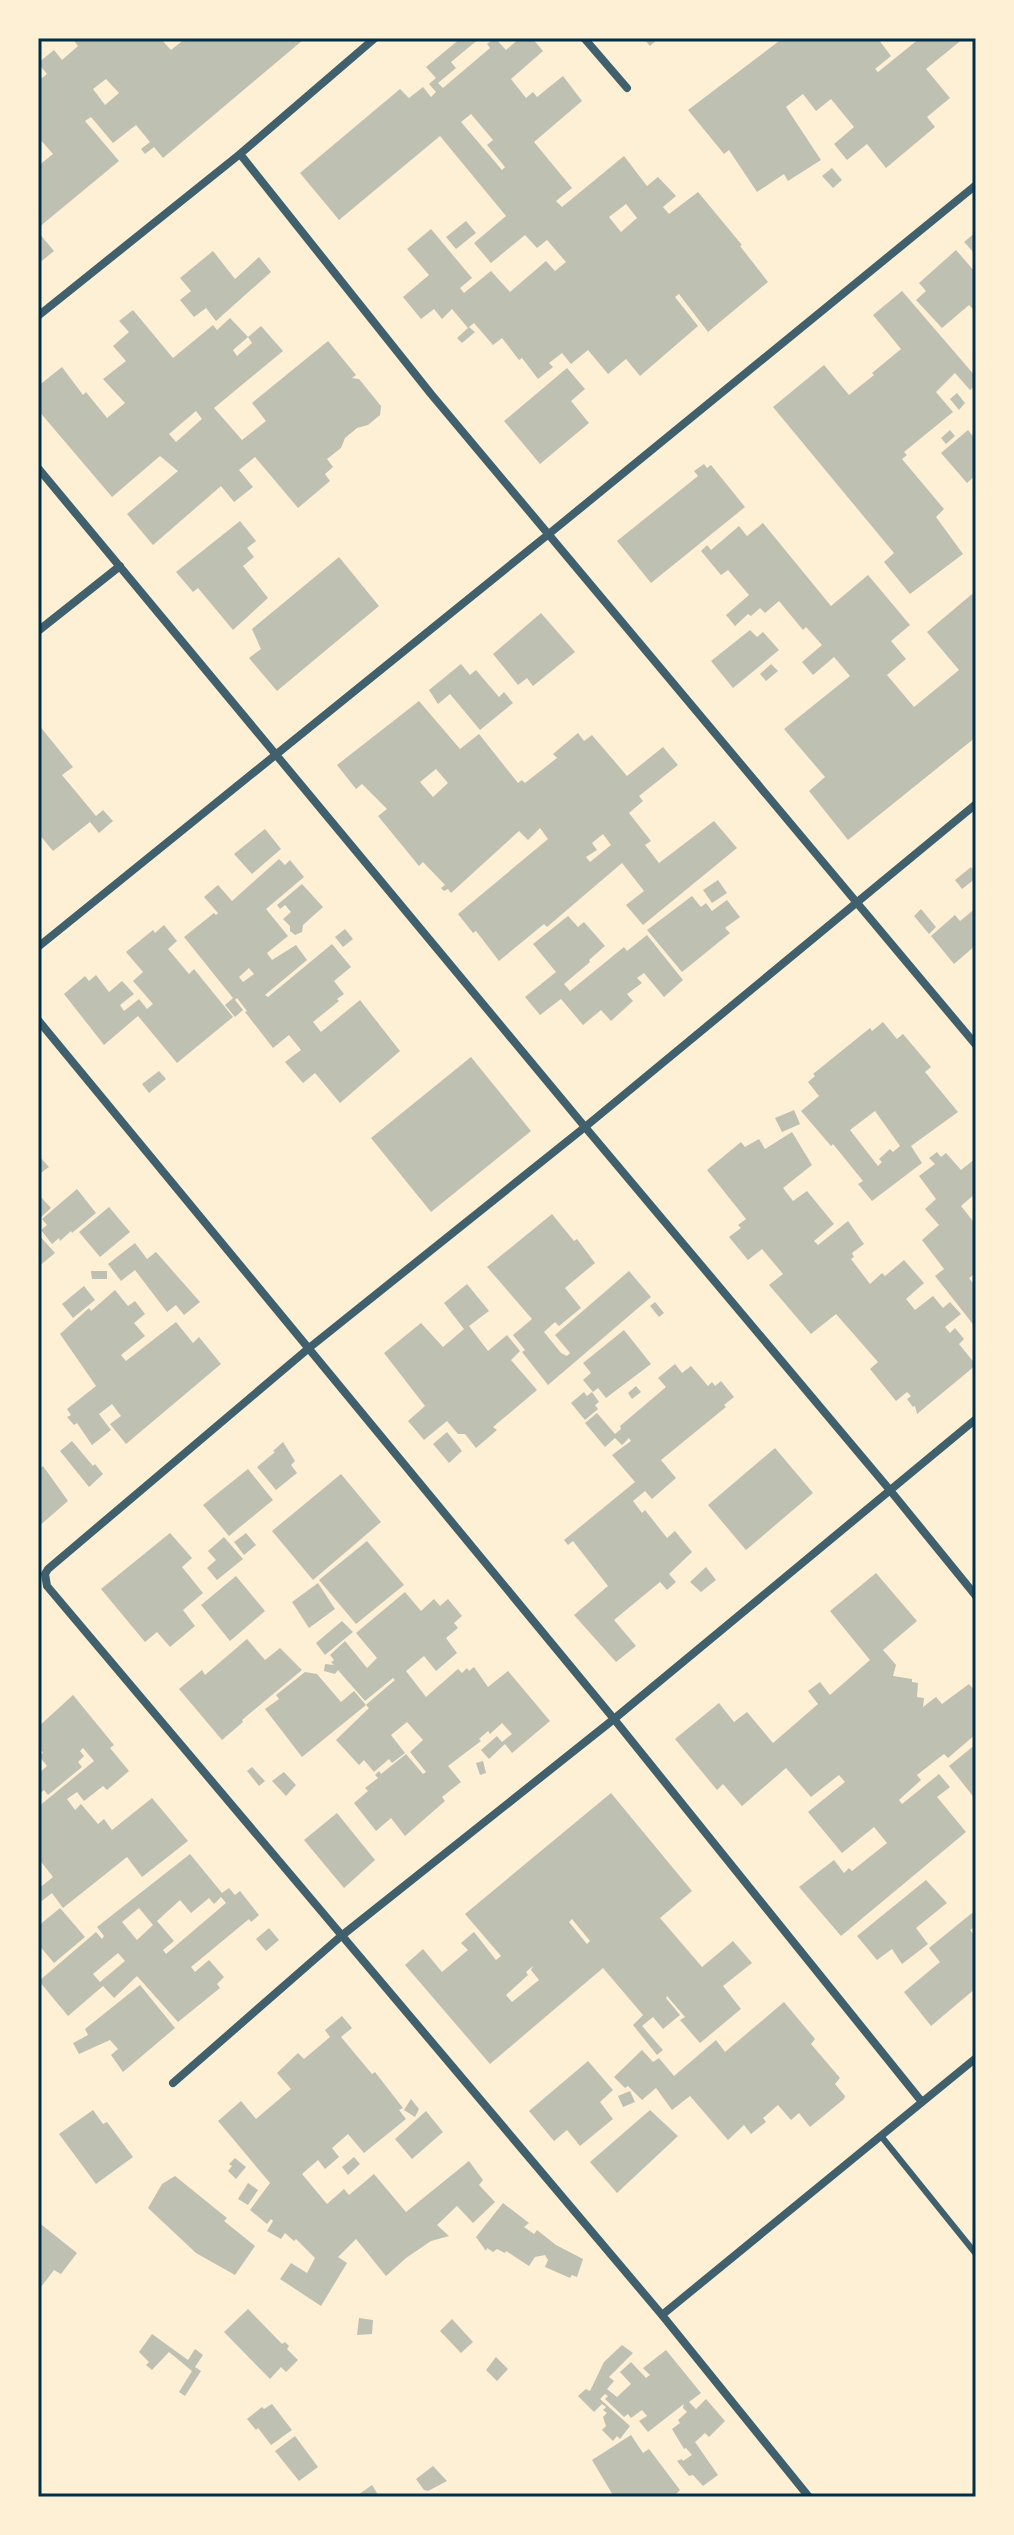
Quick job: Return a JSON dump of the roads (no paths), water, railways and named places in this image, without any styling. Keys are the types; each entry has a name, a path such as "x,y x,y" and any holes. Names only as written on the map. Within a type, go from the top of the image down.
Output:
{"street":[{"path":"38,316 240,154 375,38"},
{"path":"584,38 627,88"},
{"path":"240,154 431,394 976,1045"},
{"path":"38,947 976,185"},
{"path":"38,468 976,1596"},
{"path":"38,631 120,566"},
{"path":"809,2497 662,2315 47,1586 45,1574 309,1348 585,1127 976,804"},
{"path":"38,1020 614,1719 922,2102"},
{"path":"173,2083 340,1937 614,1719 976,1419"},
{"path":"662,2315 976,2058"}],"lane":[{"path":"881,2136 976,2254"}]}
